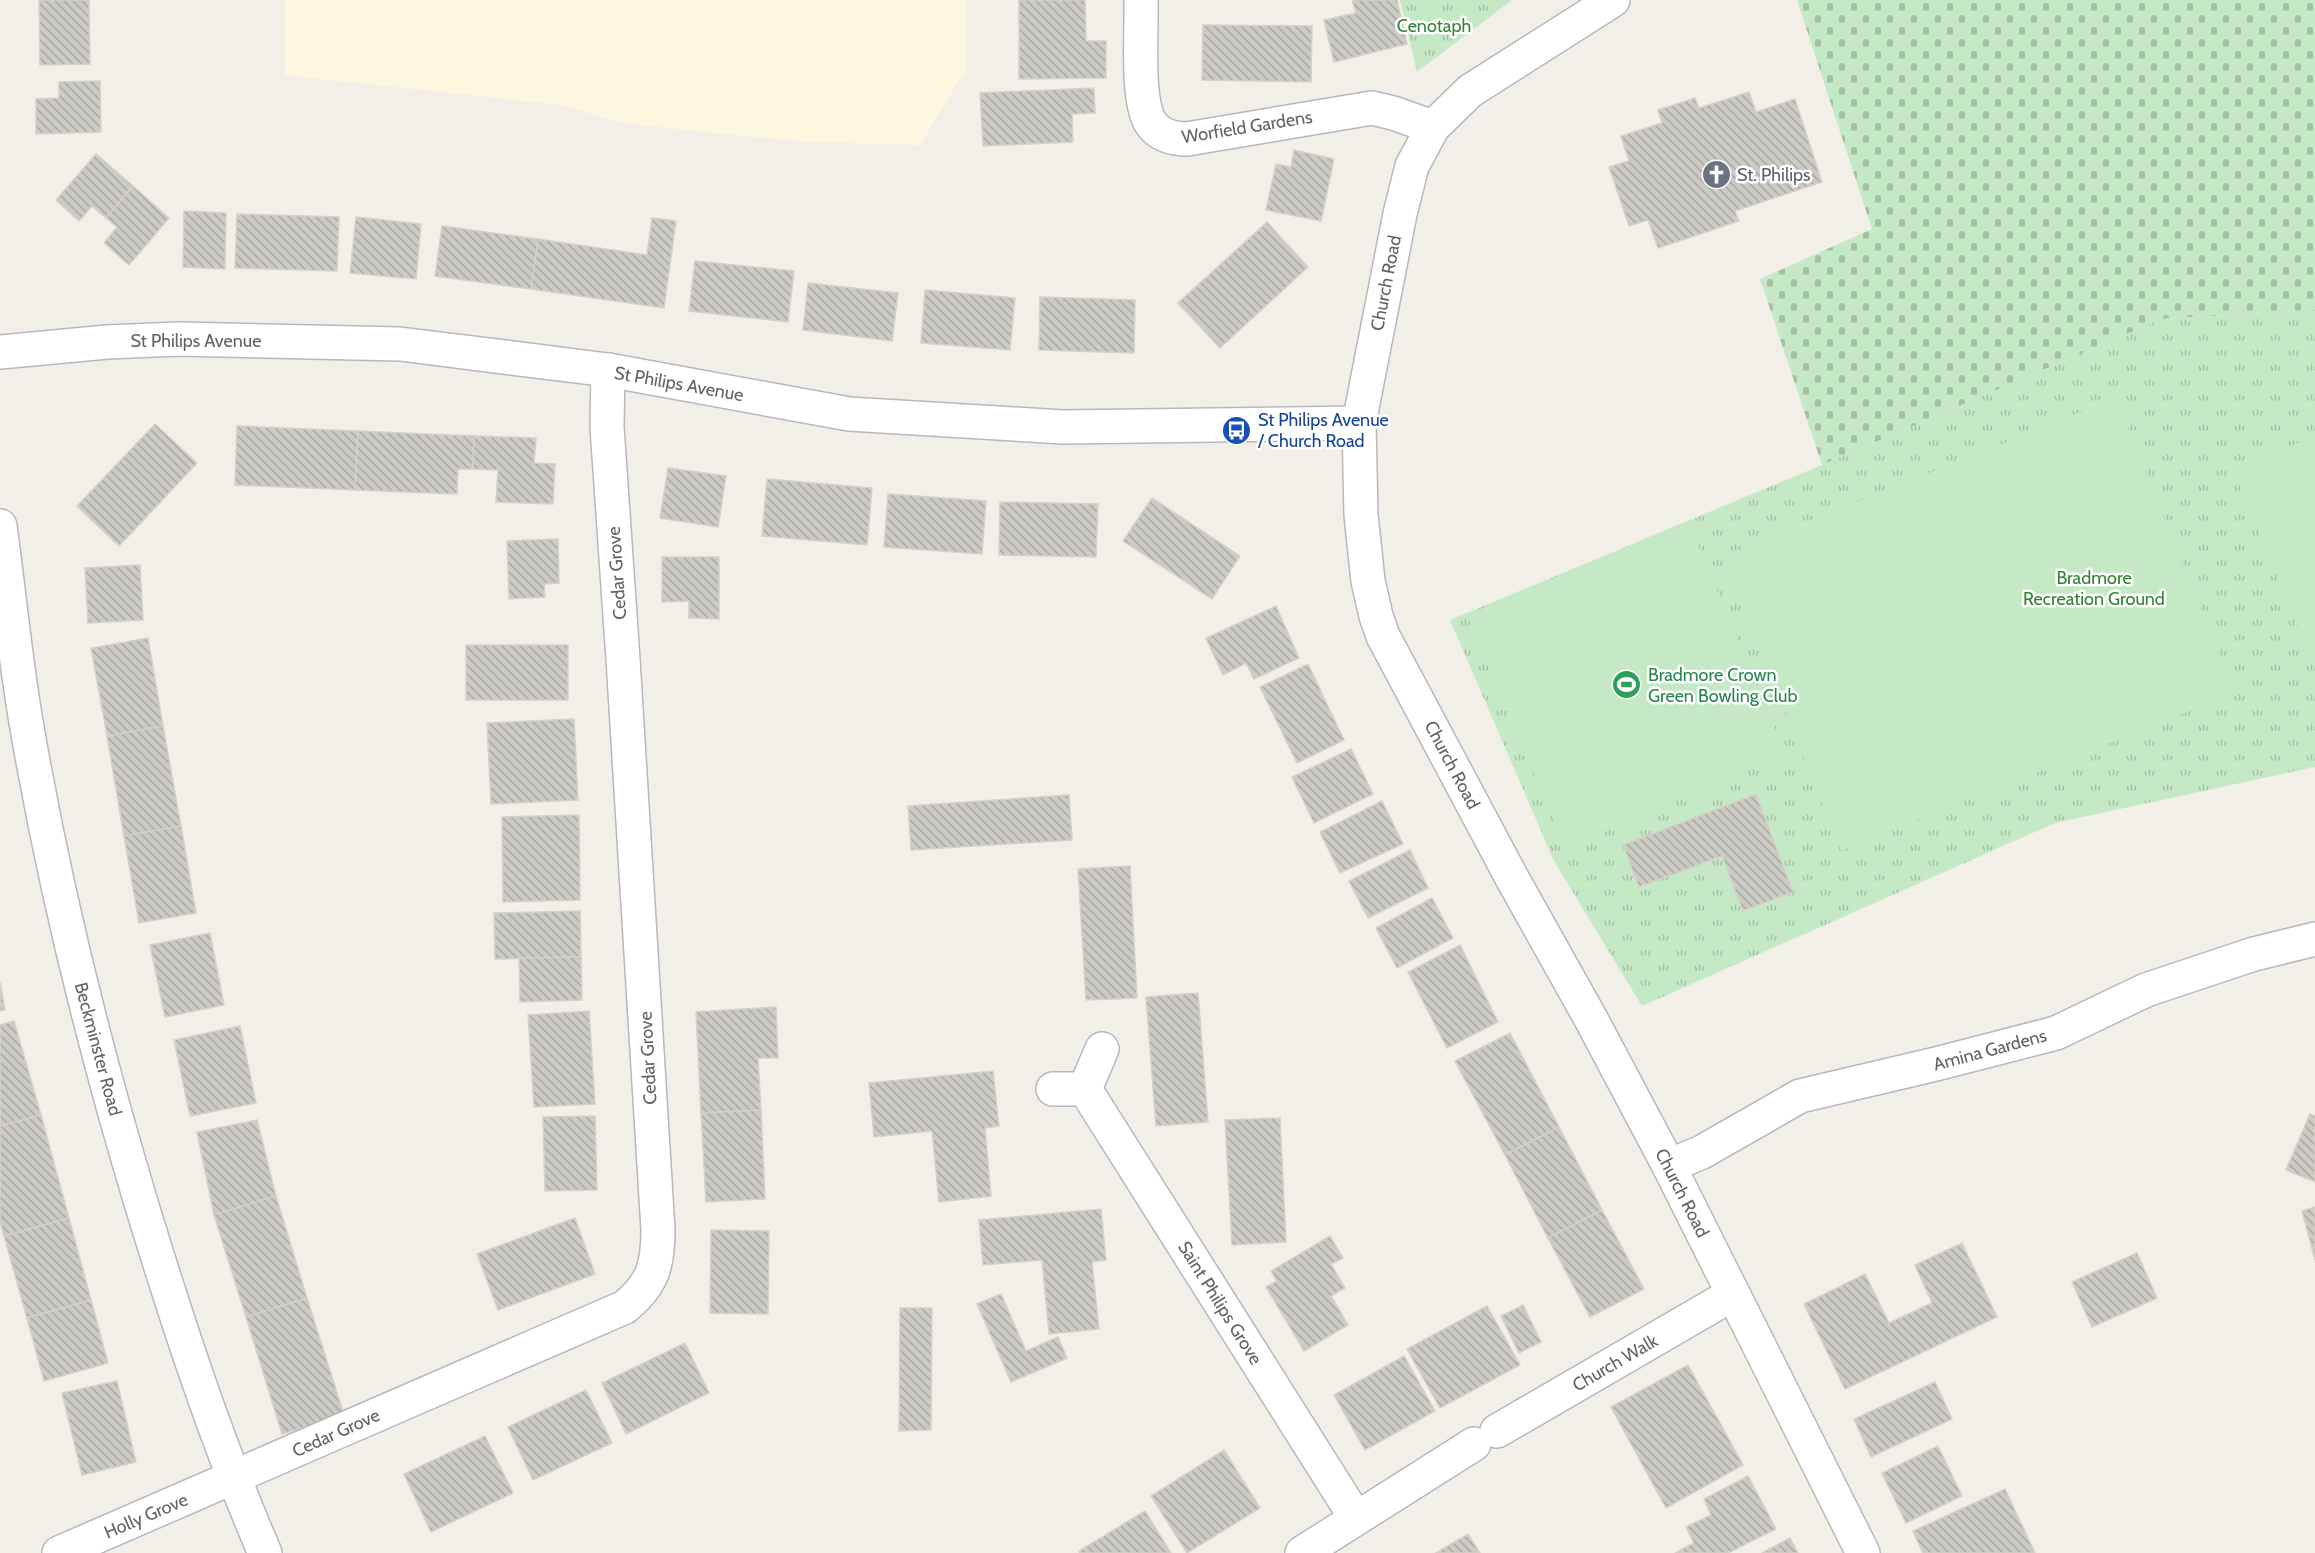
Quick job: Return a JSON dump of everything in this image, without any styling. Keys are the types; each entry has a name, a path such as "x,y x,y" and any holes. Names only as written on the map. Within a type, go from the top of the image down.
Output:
{"street":[{"name":"Worfield Gardens","path":"1141,0 1142,95 1150,121 1158,130 1173,139 1187,139 1372,108 1433,127"},
{"name":"Church Road","path":"1613,0 1470,91 1433,127 1412,166 1400,214 1359,423 1361,515 1368,581 1383,636 1669,1166 1863,1553"},
{"name":"St Philips Avenue","path":"0,352 107,342 178,339 400,344 608,370 849,414 1064,427 1359,423"},
{"name":"Cedar Grove","path":"233,1479 625,1307 638,1297 650,1280 658,1255 640,911 607,427 608,370"},
{"name":"Beckminster Road","path":"0,526 26,721 56,880 93,1034 182,1337 233,1479 265,1553"},
{"name":"Amina Gardens","path":"1669,1166 1702,1152 1800,1096 2056,1033 2146,990 2254,954 2315,939"},
{"name":"Saint Philips Grove","path":"1102,1049 1069,1089 1356,1518"},
{"name":"Church Walk","path":"1302,1553 1486,1437 1733,1294"},
{"name":"Holly Grove","path":"59,1553 233,1479"}],"shaded area":[{"path":"285,0 967,0 967,75 962,75 920,145 808,142 694,131 624,123 560,105 285,75"}],"green space":[{"name":"Cenotaph","path":"1400,0 1512,0 1417,72"},
{"path":"1797,0 2315,0 2315,310 2162,319 1822,465 1760,279 1872,229"},
{"name":"Bradmore Recreation Ground","path":"2315,310 2315,767 2055,823 1642,1006 1554,861 1450,620 1822,465 2162,319"},
{"path":"2116,398 2234,693 1841,851 1722,556"},
{"path":"2315,436 2315,658 2311,660 2233,469"},
{"name":"Bradmore Crown Green Bowling Club","path":"1688,521 1786,755 1565,848 1467,615"}],"building":[{"path":"39,0 89,0 90,64 40,65"},
{"path":"1019,0 1085,0 1086,41 1106,41 1106,78 1019,79"},
{"path":"1352,0 1397,0 1407,44 1334,62 1324,20 1356,13"},
{"path":"1203,25 1312,26 1311,82 1202,80"},
{"path":"100,81 101,132 36,134 36,99 59,98 59,82"},
{"path":"1094,88 1095,113 1072,114 1073,142 983,146 980,93"},
{"name":"St. Philips","path":"1749,92 1756,112 1795,99 1822,182 1735,211 1739,221 1658,248 1648,220 1629,226 1609,167 1629,161 1621,136 1662,123 1658,110 1695,98 1699,108"},
{"path":"1294,150 1334,159 1321,221 1266,210 1276,164 1291,167"},
{"path":"96,154 133,186 106,218 92,206 79,221 56,200"},
{"path":"133,186 169,218 129,265 104,243 117,227 106,218"},
{"path":"184,211 226,213 225,269 183,267"},
{"path":"237,214 339,217 337,271 235,268"},
{"path":"356,217 421,224 416,279 350,273"},
{"path":"652,218 676,221 664,308 531,289 538,239 647,255"},
{"path":"1267,222 1308,267 1220,348 1178,303"},
{"path":"442,226 538,239 531,289 435,276"},
{"path":"695,261 794,271 788,322 689,311"},
{"path":"808,283 898,293 892,341 803,330"},
{"path":"925,290 1015,298 1010,350 921,343"},
{"path":"1040,297 1135,300 1134,353 1039,350"},
{"path":"155,424 197,463 119,546 77,506"},
{"path":"237,426 358,431 355,490 235,485"},
{"path":"358,431 474,436 473,469 458,469 457,494 355,490"},
{"path":"474,436 536,438 534,463 555,464 553,504 496,502 498,470 473,469"},
{"path":"668,468 726,476 718,527 660,518"},
{"path":"767,479 872,488 867,545 762,536"},
{"path":"888,494 986,501 982,554 884,547"},
{"path":"1152,498 1240,556 1212,599 1123,541"},
{"path":"1000,502 1098,504 1096,557 999,555"},
{"path":"558,539 559,583 544,584 545,597 509,599 507,541"},
{"path":"662,557 719,557 719,619 689,618 689,601 662,602"},
{"path":"140,565 143,620 88,623 85,568"},
{"path":"1276,606 1299,658 1254,679 1246,663 1223,675 1206,638"},
{"path":"148,638 163,726 107,736 91,648"},
{"path":"466,645 568,645 568,700 466,700"},
{"path":"1308,664 1344,740 1297,763 1260,687"},
{"path":"574,719 578,800 491,804 487,723"},
{"path":"163,726 181,826 124,836 107,736"},
{"path":"1351,749 1373,794 1314,823 1292,777"},
{"path":"1756,794 1793,892 1743,911 1722,856 1639,887 1623,845"},
{"path":"1069,795 1072,840 911,850 908,806"},
{"path":"1382,801 1403,844 1340,873 1320,832"},
{"path":"579,815 580,900 503,902 502,817"},
{"path":"181,826 196,913 139,923 124,836"},
{"path":"1410,850 1428,888 1368,918 1349,881"},
{"path":"1130,866 1137,998 1086,1000 1078,869"},
{"path":"1432,898 1453,938 1397,968 1376,928"},
{"path":"580,911 581,957 495,959 494,913"},
{"path":"210,933 224,1005 165,1017 150,945"},
{"path":"1460,945 1498,1022 1447,1048 1408,972"},
{"path":"581,957 582,1000 520,1002 519,958"},
{"path":"0,982 5,1010 0,1011"},
{"path":"1198,993 1208,1122 1156,1126 1146,997"},
{"path":"776,1007 778,1058 758,1058 761,1110 701,1113 696,1012"},
{"path":"589,1011 595,1104 534,1107 528,1015"},
{"path":"14,1021 41,1115 0,1126 0,1025"},
{"path":"240,1026 256,1103 190,1116 174,1040"},
{"path":"1510,1033 1559,1127 1505,1155 1455,1061"},
{"path":"993,1071 999,1126 985,1128 991,1196 939,1202 932,1131 874,1137 869,1083"},
{"path":"761,1110 765,1199 706,1202 701,1113"},
{"path":"2310,1114 2315,1116 2315,1182 2286,1170"},
{"path":"41,1115 69,1218 4,1236 0,1222 0,1126"},
{"path":"595,1116 597,1190 545,1191 543,1117"},
{"path":"1280,1118 1286,1242 1232,1245 1225,1120"},
{"path":"257,1120 276,1196 214,1215 197,1132"},
{"path":"1559,1127 1602,1210 1548,1238 1505,1155"},
{"path":"276,1196 307,1298 246,1317 214,1215"},
{"path":"2315,1207 2315,1260 2302,1211"},
{"path":"1101,1209 1106,1260 1092,1262 1099,1329 1049,1334 1042,1260 983,1265 979,1220"},
{"path":"1602,1210 1644,1289 1590,1317 1548,1238"},
{"path":"69,1218 91,1300 27,1318 4,1236"},
{"path":"575,1218 595,1274 498,1310 477,1254"},
{"path":"711,1230 769,1231 768,1314 710,1313"},
{"path":"1330,1236 1343,1258 1331,1264 1345,1288 1331,1296 1348,1325 1304,1351 1266,1287 1277,1281 1271,1271"},
{"path":"1962,1243 1997,1317 1845,1389 1804,1304 1865,1274 1889,1323 1932,1303 1915,1265"},
{"path":"2137,1253 2157,1298 2092,1327 2072,1282"},
{"path":"1001,1294 1026,1351 1058,1337 1067,1358 1011,1382 977,1304"},
{"path":"307,1298 344,1415 282,1434 246,1317"},
{"path":"91,1300 108,1363 44,1381 27,1318"},
{"path":"1523,1305 1541,1342 1519,1353 1501,1316"},
{"path":"1487,1306 1520,1365 1440,1408 1407,1349"},
{"path":"900,1308 932,1308 931,1430 899,1431"},
{"path":"685,1343 709,1393 626,1434 602,1383"},
{"path":"1404,1356 1435,1411 1365,1450 1334,1395"},
{"path":"1688,1365 1743,1465 1666,1508 1611,1407"},
{"path":"117,1381 136,1462 82,1475 62,1393"},
{"path":"1935,1382 1952,1419 1871,1457 1854,1419"},
{"path":"586,1390 612,1443 533,1480 508,1427"},
{"path":"485,1436 513,1493 431,1532 404,1474"},
{"path":"1938,1446 1962,1496 1906,1523 1882,1473"},
{"path":"1224,1450 1260,1508 1187,1553 1151,1496"},
{"path":"1748,1476 1776,1529 1728,1553 1675,1553 1694,1543 1686,1527 1711,1515 1704,1499"},
{"path":"2005,1489 2035,1553 1923,1553 1913,1531"},
{"path":"1145,1511 1171,1553 1080,1553 1079,1551"},
{"path":"1468,1534 1480,1553 1436,1553"},
{"path":"1790,1538 1798,1553 1762,1553"}],"place":[{"name":"St. Philips","path":"1716,175"},
{"name":"St Philips Avenue / Church Road","path":"1237,430"},
{"name":"Bradmore Crown Green Bowling Club","path":"1627,685"}]}
